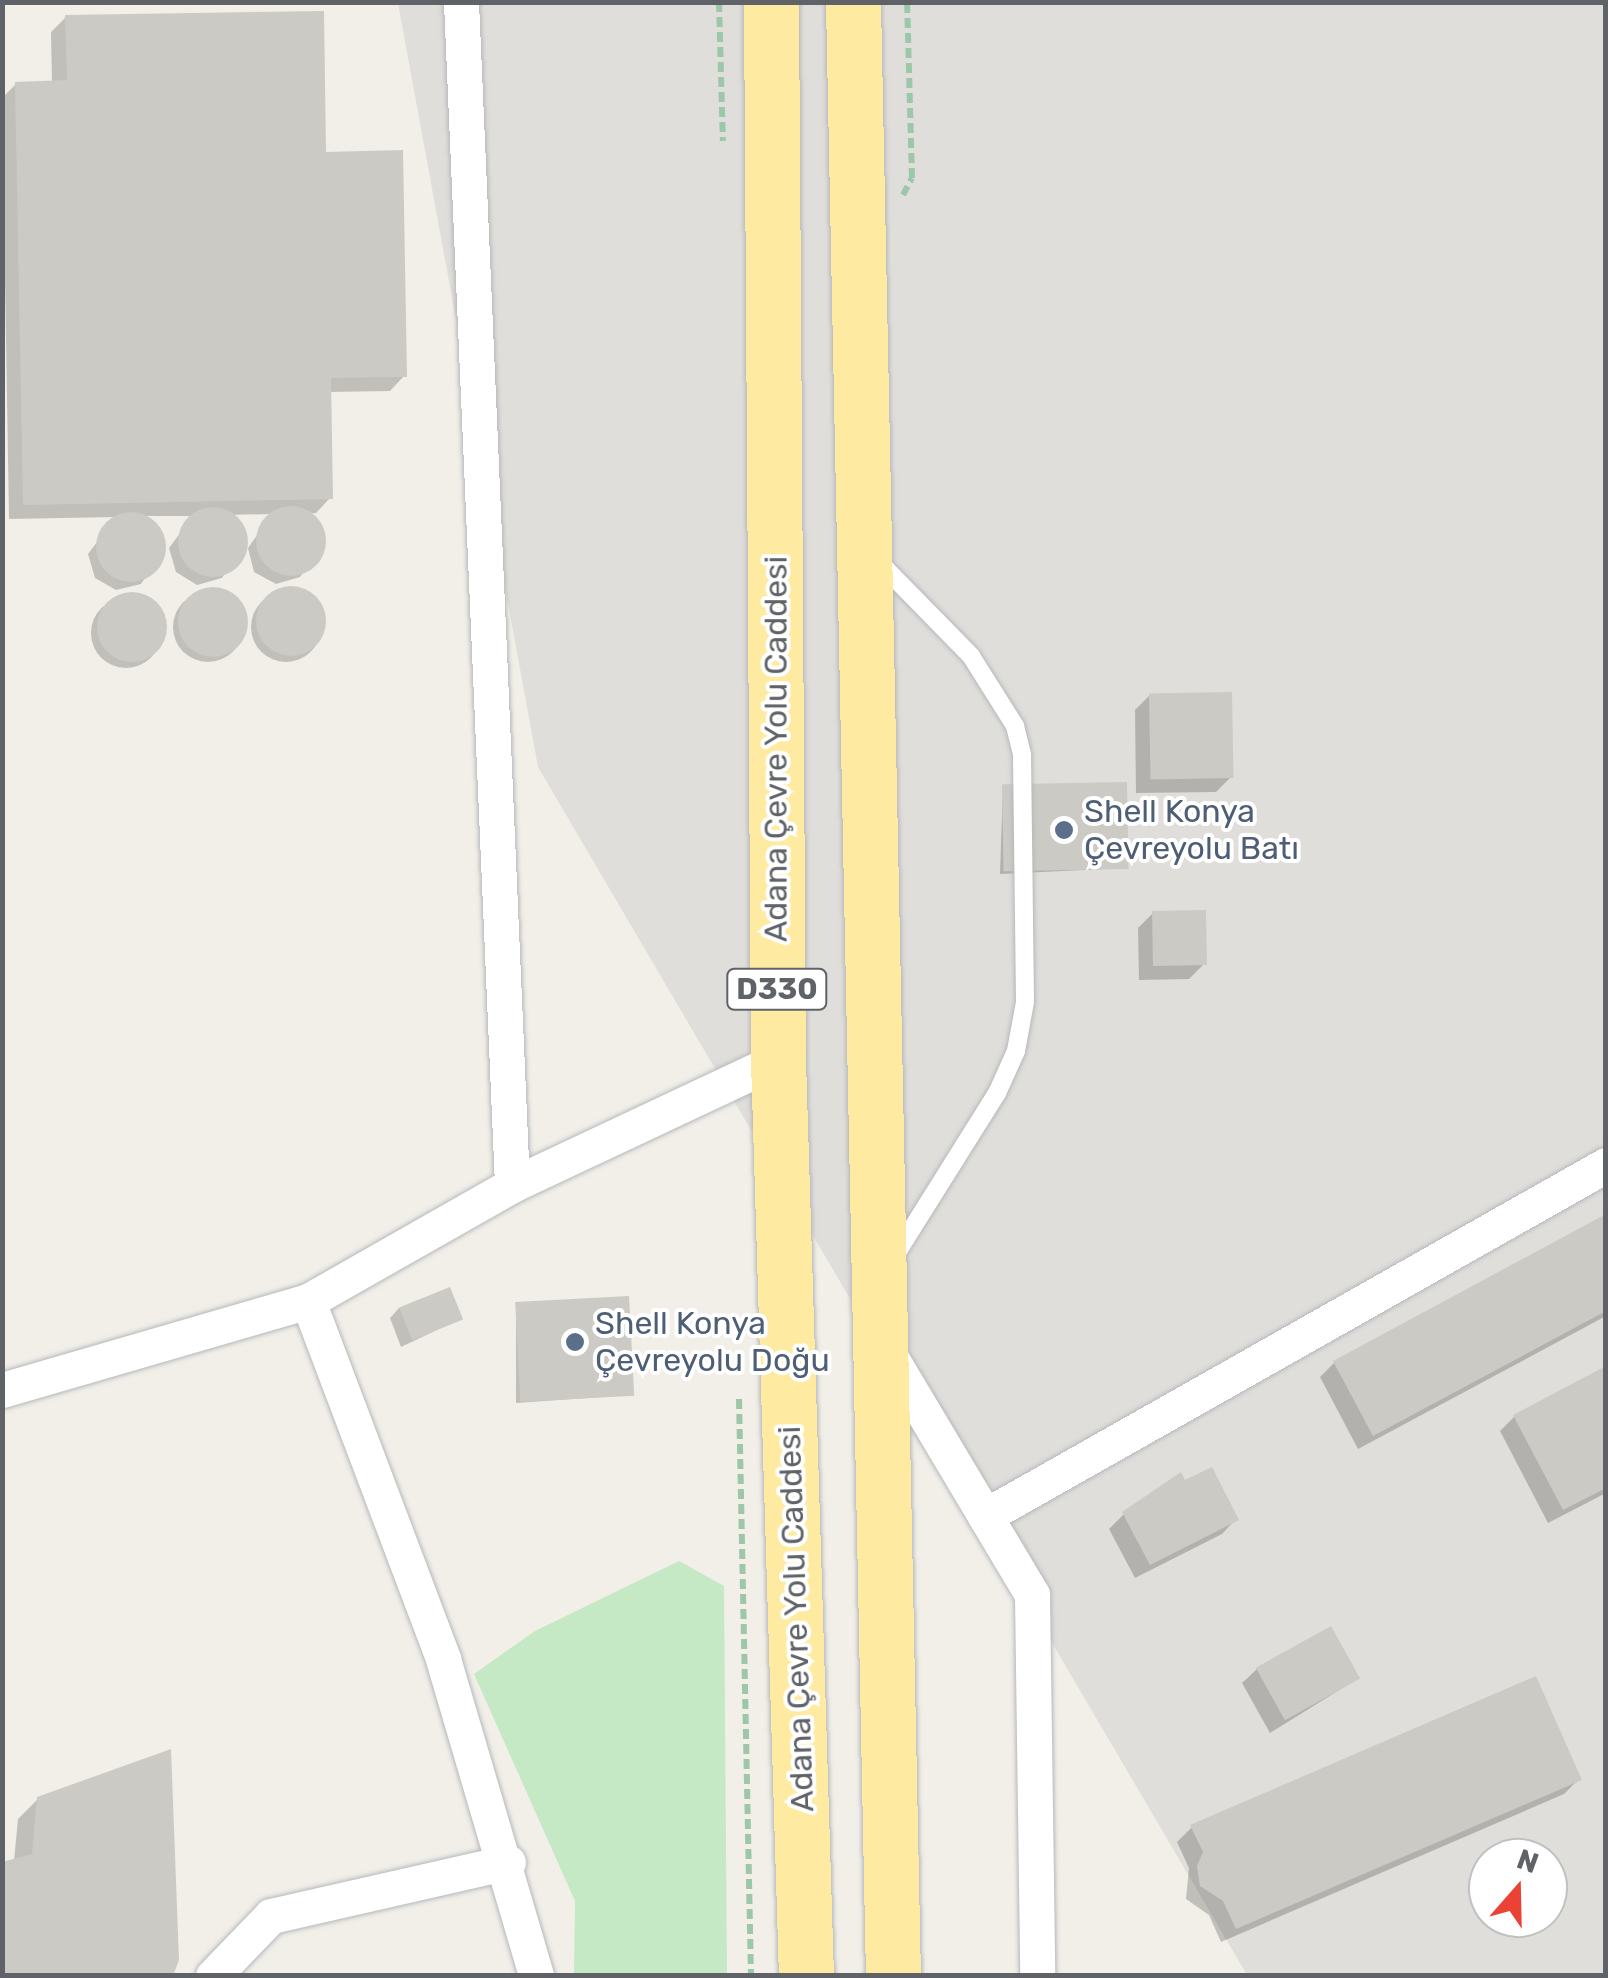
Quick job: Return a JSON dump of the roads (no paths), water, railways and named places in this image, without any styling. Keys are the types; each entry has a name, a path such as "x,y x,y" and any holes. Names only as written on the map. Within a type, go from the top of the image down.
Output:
{"highway":[{"name":"Adana Çevre Yolu Caddesi","path":"771,2 778,1060 806,1976"},
{"name":"D330","path":"853,2 884,1274 893,1976"}],"street":[{"path":"462,2 512,1185"},
{"path":"2,1390 308,1300 512,1185 778,1060"},
{"path":"985,1516 1606,1165"},
{"path":"308,1300 443,1659 508,1862 536,1976"},
{"path":"885,1347 1032,1596 1037,1976"},
{"path":"213,1976 271,1916 508,1862"}],"lane":[{"path":"866,549 971,656 1002,700 1022,754 1025,1002 1016,1051 997,1093 884,1274"}],"place":[{"name":"Shell Konya Çevreyolu Batı","path":"1064,830"},
{"name":"Shell Konya Çevreyolu Doğu","path":"575,1342"}]}
